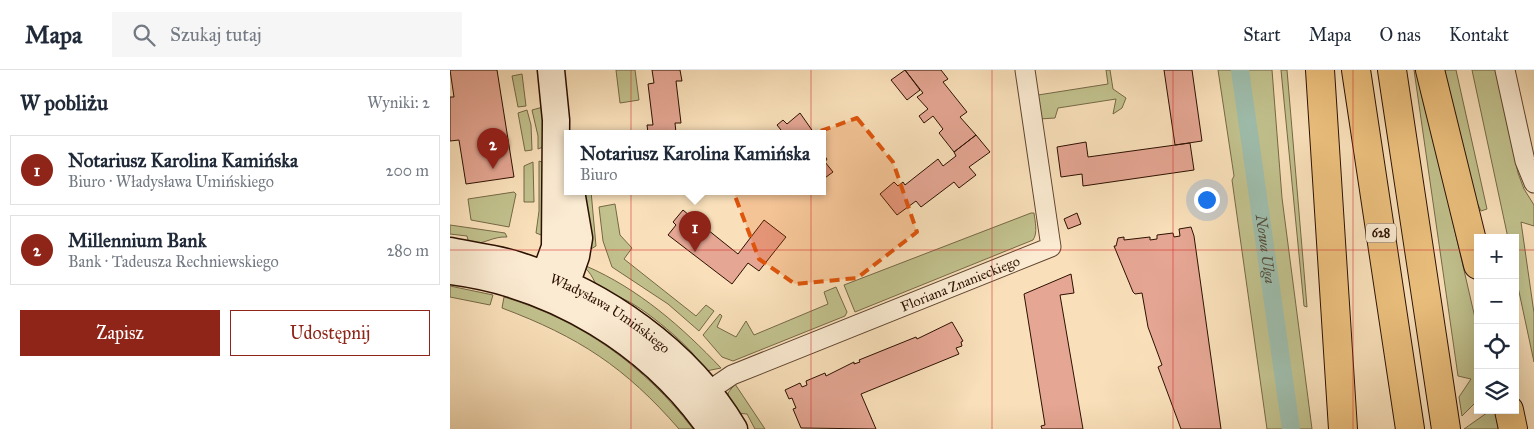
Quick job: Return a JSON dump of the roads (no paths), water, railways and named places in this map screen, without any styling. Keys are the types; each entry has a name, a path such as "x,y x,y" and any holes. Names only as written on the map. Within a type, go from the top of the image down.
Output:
{"main road":[{"path":"1320,70 1343,429"},
{"name":"628","path":"1356,70 1410,429"},
{"name":"628","path":"1392,70 1446,429"},
{"path":"1430,70 1474,249"},
{"path":"1510,414 1513,429"}],"street":[{"path":"551,70 556,120 553,288"},
{"name":"Floriana Znanieckiego","path":"707,392 732,375 1051,246 1025,70"},
{"path":"1505,70 1525,161 1534,183"},
{"path":"556,120 564,152"},
{"path":"553,288 576,256 579,238 572,195"},
{"name":"Władysława Umińskiego","path":"450,252 508,262 553,288 635,325 671,353 707,392 734,429"},
{"name":"Władysława Umińskiego","path":"450,272 502,282 553,288 645,356 674,383 711,429"}],"waterway":[{"name":"Nowa Ulga","path":"1240,70 1291,429"}],"place":[{"name":"Millennium Bank","path":"493,169"},
{"name":"Notariusz Karolina Kamińska","path":"695,252"}]}
